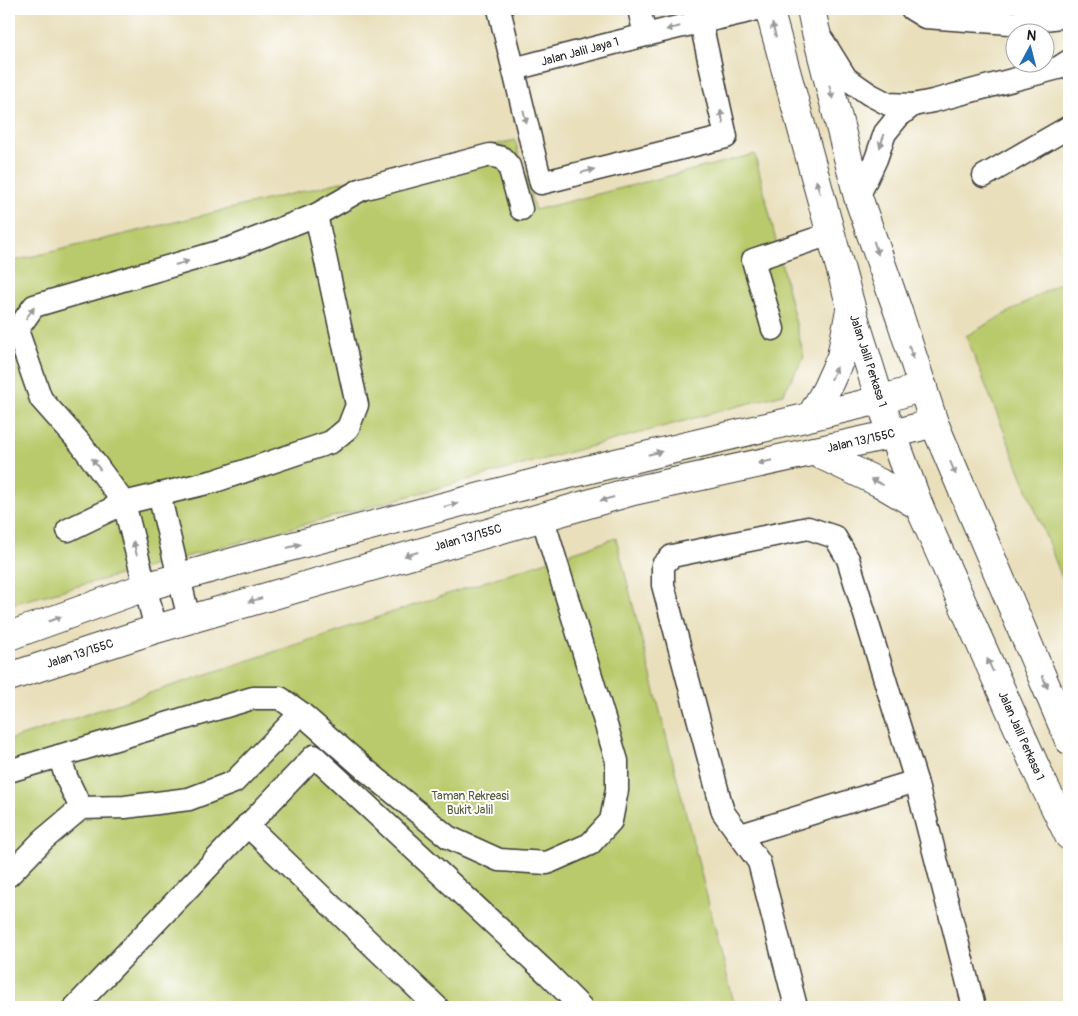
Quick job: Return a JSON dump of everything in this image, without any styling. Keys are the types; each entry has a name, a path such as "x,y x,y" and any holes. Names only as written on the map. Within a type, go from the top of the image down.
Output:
{"main road":[{"name":"Jalan Jalil Perkasa 1","path":"768,9 850,307 880,400 919,506 1040,777 1069,836"},
{"path":"813,18 858,197 900,317 934,423 1069,740"},
{"path":"811,416 826,390 841,357 850,307"},
{"path":"9,636 145,587 251,557 556,477 880,400 922,387"},
{"name":"Jalan 13/155C","path":"9,677 189,619 633,491 893,434 934,423"},
{"path":"813,451 880,483 919,506"},
{"path":"504,491 527,502 542,516 547,495 556,477"}],"lane":[{"path":"499,9 541,183 726,137 699,15"},
{"path":"639,9 645,35"},
{"name":"Jalan Jalil Jaya 1","path":"514,70 645,35 699,15 756,9"},
{"path":"912,9 925,17 1010,22 1069,16"},
{"path":"813,18 846,78 888,104 913,105 933,101 1058,68 1069,61"},
{"path":"858,197 876,159 885,133 898,117 913,105"},
{"path":"984,176 1069,127"},
{"path":"156,629 124,504 81,444 41,399 17,330 34,306 232,248 316,215 362,190 490,155 502,158 509,166 522,209"},
{"path":"68,530 124,504 215,480 331,442 348,428 357,405 316,215"},
{"path":"773,329 754,260 830,234"},
{"path":"160,494 189,619"},
{"path":"9,771 253,698 280,698 301,713 366,770 448,837 499,860 547,863 590,844 611,821 617,790 617,761 542,516"},
{"path":"796,1007 759,862 723,812 663,585 663,565 672,556 808,528 835,537 848,559 916,781 974,1007"},
{"path":"9,875 43,840 81,808 125,807 189,799 234,782 301,713"},
{"path":"59,756 67,779 81,808"},
{"path":"75,1007 314,756 581,1007"},
{"path":"741,836 916,781"},
{"path":"247,825 436,1007"}],"green space":[{"path":"515,140 535,210 755,154 804,357 783,394 9,605 9,262"},
{"path":"1069,278 1069,595 966,336"},
{"name":"Taman Rekreasi Bukit Jalil","path":"616,538 735,1007 9,1007 9,740"}]}
